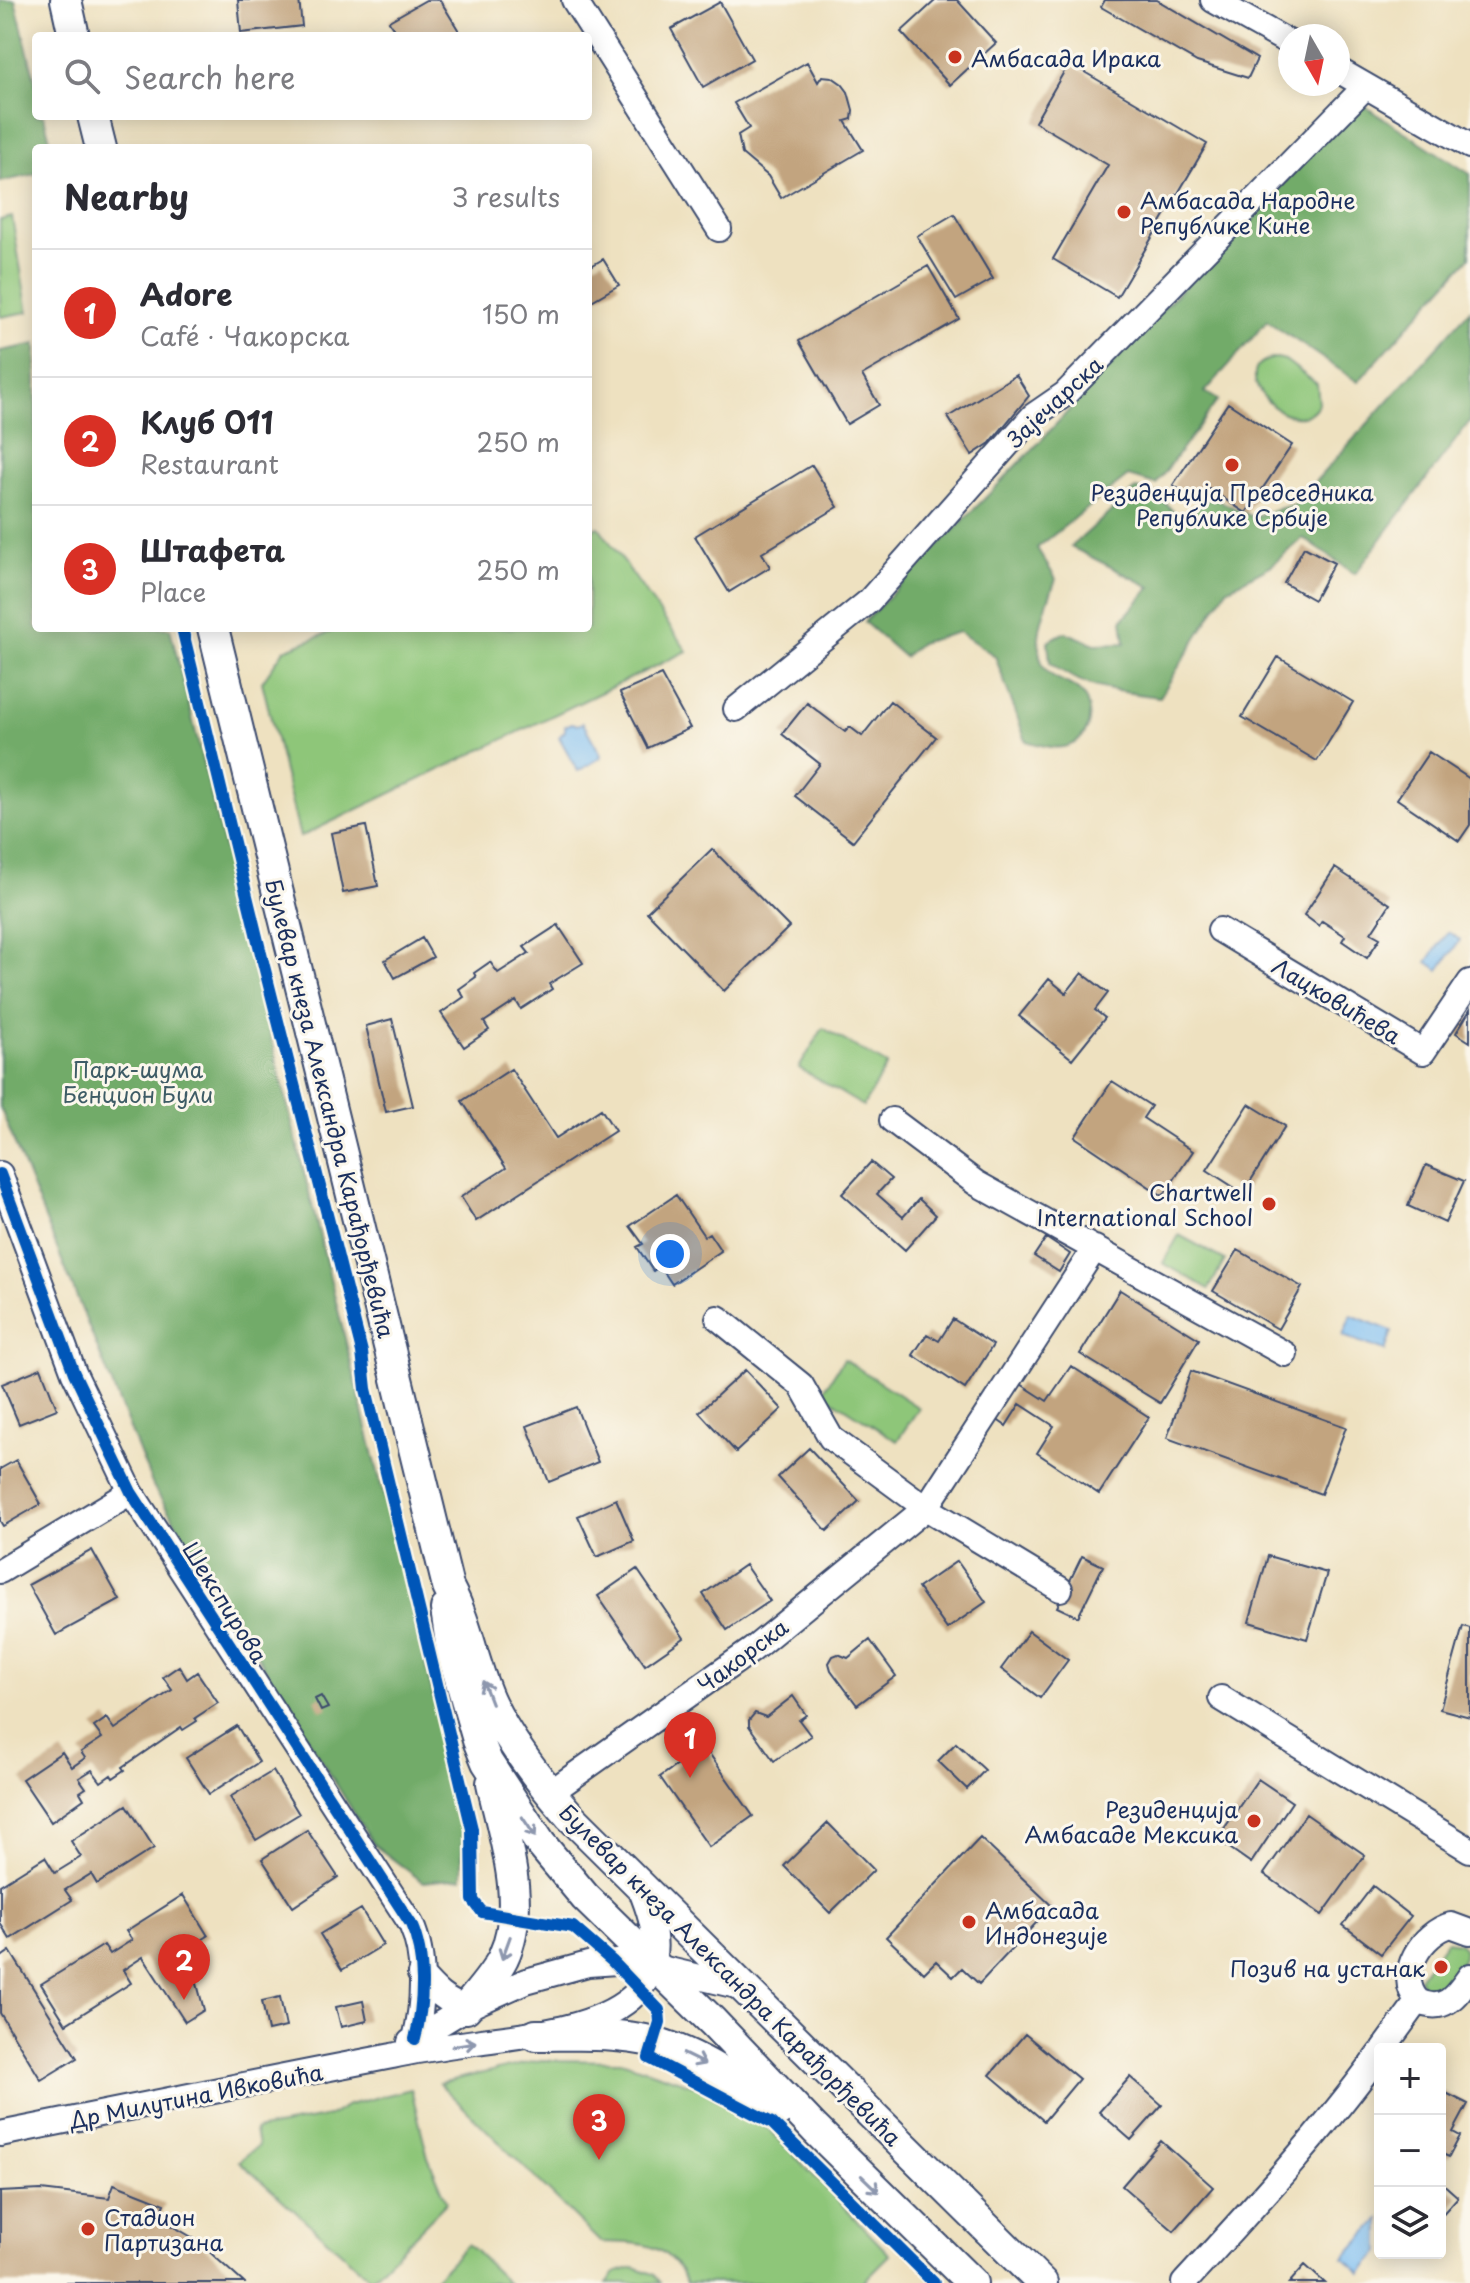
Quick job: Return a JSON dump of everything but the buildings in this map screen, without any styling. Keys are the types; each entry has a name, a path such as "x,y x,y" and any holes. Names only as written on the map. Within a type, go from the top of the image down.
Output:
{"main road":[{"path":"66,0 73,32"},
{"path":"94,120 100,144"},
{"name":"Булевар кнеза Александра Карађорђевића","path":"214,632 448,1587 461,1612 491,1703 512,1739 570,1816 1042,2283"},
{"name":"Булевар кнеза Александра Карађорђевића","path":"448,1587 446,1616 463,1696 487,1762 540,1843 585,1897 972,2283"},
{"path":"466,2008 501,1961 514,1918 506,1848 487,1762"},
{"path":"536,2035 604,2035 655,2042 713,2068 779,2111 815,2129"}],"street":[{"path":"574,0 719,229"},
{"path":"1213,0 1278,36"},
{"path":"1350,77 1470,146"},
{"name":"Зајечарска","path":"736,709 869,601 1033,416 1065,394 1366,86"},
{"name":"Лацковићева","path":"1220,930 1423,1052 1470,982"},
{"path":"892,1120 976,1183 1285,1354"},
{"name":"Шекспирова","path":"0,1174 74,1373 131,1492 411,1924 419,1948 420,1974 421,2006 415,2039"},
{"name":"Чакорска","path":"551,1792 752,1650 926,1508 1095,1248"},
{"path":"718,1318 801,1385 831,1438 926,1508 1060,1589"},
{"path":"0,1571 131,1492"},
{"path":"1221,1698 1470,1850"},
{"path":"636,1878 652,1921 654,1966"},
{"path":"1470,1932 1451,1925 1433,1933 1407,1975 1408,1985 1418,2001 1436,2006 1454,1999 1470,1976"},
{"name":"Др Милутина Ивковића","path":"392,2056 466,2008 526,1981 563,1969 631,1961 741,1987"},
{"name":"Др Милутина Ивковића","path":"0,2134 392,2056 536,2035 610,2011 639,1990 654,1966"},
{"path":"420,1974 439,1996 466,2008"},
{"path":"1387,2043 1418,2001"},
{"path":"1184,2283 1274,2183 1374,2061"}],"green space":[{"path":"0,0 15,0 32,68 32,120 45,120 51,144 32,144 32,175 0,182"},
{"path":"1360,103 1470,174 1470,257 1358,382 1267,321 1205,392 1218,400 1156,484 1128,476 1037,548 1056,579 1039,633 1040,655 1050,674 1083,695 1089,708 1089,722 1084,735 1073,744 1053,747 1026,741 995,656 959,632 920,643 904,657 864,622 1033,449 1210,258"},
{"path":"12,217 28,312 0,317 0,220"},
{"path":"1470,310 1470,421 1355,574 1303,538 1272,565 1227,589 1160,697 1090,685 1050,663 1048,641 1065,632 1095,644 1125,643 1122,620 1151,587 1071,547 1136,489 1157,494 1181,520 1212,497 1252,517 1295,504"},
{"name":"Парк-шума Бенцион Були","path":"32,345 32,632 171,632 463,1817 462,1878 423,1882 373,1844 153,1486 0,1107 0,351"},
{"path":"1277,358 1285,360 1317,384 1319,403 1308,414 1294,416 1279,410 1266,400 1258,387 1255,374 1261,364"},
{"path":"599,527 687,651 300,837 262,682 284,650 331,632 592,632 592,530"},
{"path":"823,1028 887,1065 863,1106 799,1068"},
{"path":"1179,1235 1225,1260 1209,1289 1163,1263"},
{"path":"844,1359 919,1408 897,1441 822,1393"},
{"path":"1446,1941 1460,1943 1465,1950 1464,1955 1443,1987 1430,1993 1423,1989 1419,1978"},
{"path":"541,2060 621,2061 695,2086 770,2130 890,2255 862,2283 687,2283 671,2259 652,2247 600,2242 439,2083"},
{"path":"411,2089 428,2157 447,2202 371,2279 239,2161 258,2146 255,2130 329,2116 348,2105"},
{"path":"467,2244 473,2249 508,2283 430,2283"},
{"path":"634,2267 654,2274 661,2283 607,2283 615,2273"}],"water":[{"path":"583,723 601,755 578,771 559,737 565,726"},
{"path":"1448,932 1460,940 1439,970 1427,962"},
{"path":"1351,1315 1392,1331 1385,1351 1343,1336"},
{"path":"1374,2226 1374,2259 1361,2273 1344,2258"}],"cycle path":[{"path":"183,632 362,1352 366,1389 472,1829 473,1900 482,1912 573,1927 612,1961 659,2010 660,2022 649,2058 772,2123 934,2283"},
{"path":"0,1174 74,1373 131,1492 411,1924 419,1951 422,1981 415,2039"}],"place":[{"name":"Амбасада Ирака","path":"955,57"},
{"name":"Амбасада Народне Републике Кине","path":"1124,212"},
{"name":"Резиденција Председника Републике Србије","path":"1232,465"},
{"name":"Chartwell International School","path":"1269,1204"},
{"name":"Adore","path":"690,1778"},
{"name":"Резиденција Амбасаде Мексика","path":"1254,1821"},
{"name":"Амбасада Индонезије","path":"969,1922"},
{"name":"Позив на устанак","path":"1441,1967"},
{"name":"Клуб 011","path":"184,2000"},
{"name":"Штафета","path":"599,2160"},
{"name":"Стадион Партизана","path":"88,2229"}]}
